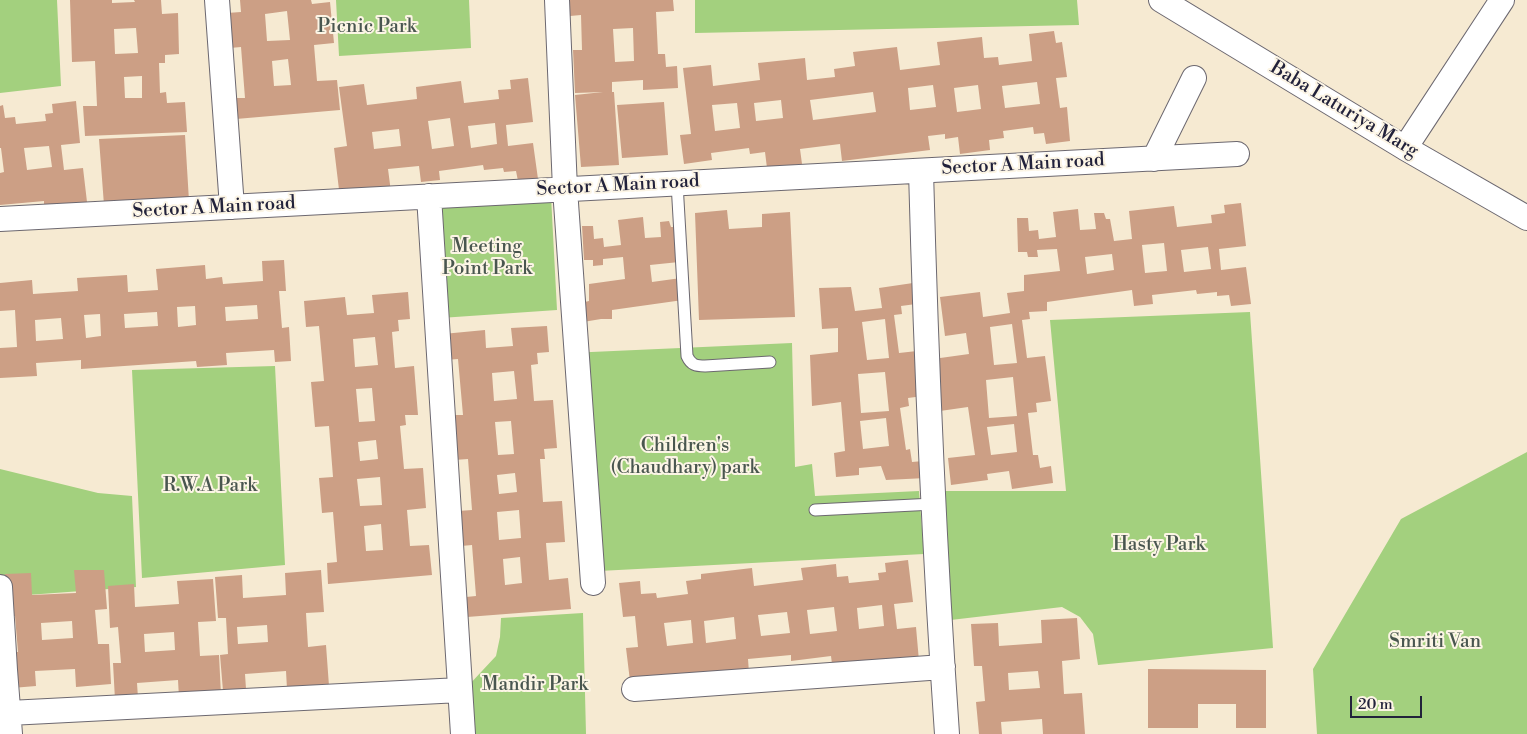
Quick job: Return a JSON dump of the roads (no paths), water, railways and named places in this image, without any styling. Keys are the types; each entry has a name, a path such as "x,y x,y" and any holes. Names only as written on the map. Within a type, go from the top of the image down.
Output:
{"street":[{"path":"217,0 232,207"},
{"path":"557,0 565,189 593,583"},
{"name":"Baba Laturiya Marg","path":"1161,0 1406,148 1527,218"},
{"path":"1406,148 1502,0"},
{"path":"1154,159 1194,78"},
{"name":"Sector A Main road","path":"0,219 1237,154"},
{"path":"921,171 925,323 947,734"},
{"path":"429,196 463,734"},
{"path":"0,587 9,724 460,690"},
{"path":"634,689 943,667"}],"lane":[{"path":"677,183 687,356 690,363 696,366 705,366 770,362"},
{"path":"815,510 934,504"}],"park label":[{"name":"Picnic Park","path":"367,27"},
{"name":"Meeting Point Park","path":"487,258"},
{"name":"Children's (Chaudhary) park","path":"685,457"},
{"name":"R.W.A Park","path":"210,486"},
{"name":"Hasty Park","path":"1159,545"},
{"name":"Smriti Van","path":"1435,642"},
{"name":"Mandir Park","path":"535,685"}]}
